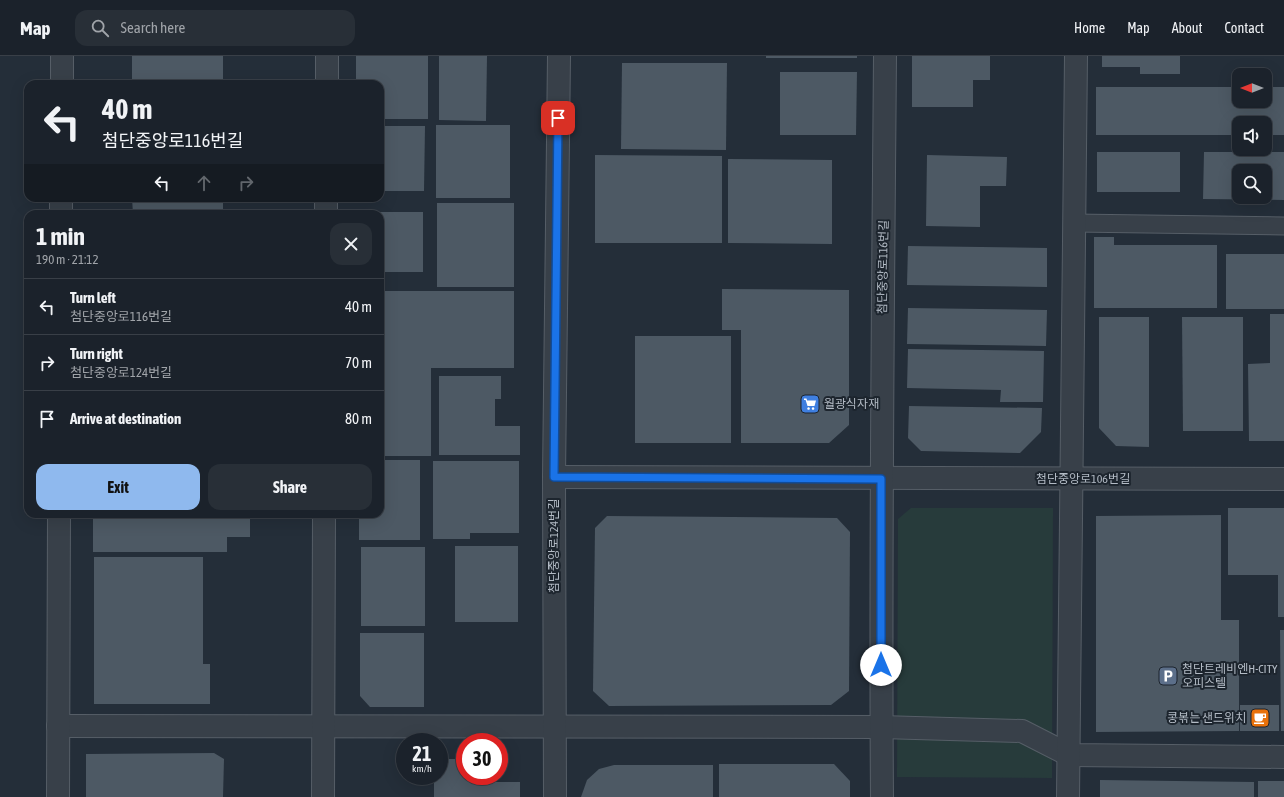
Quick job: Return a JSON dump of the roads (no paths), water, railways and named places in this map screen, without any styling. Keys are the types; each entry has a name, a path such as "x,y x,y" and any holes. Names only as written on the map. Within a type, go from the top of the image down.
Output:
{"street":[{"path":"62,56 62,80"},
{"path":"327,56 327,80"},
{"name":"첨단중앙로124번길","path":"555,797 554,477 559,56"},
{"name":"첨단중앙로116번길","path":"882,797 881,479 885,56"},
{"path":"1068,797 1076,56"},
{"path":"554,477 881,479"},
{"name":"첨단중앙로106번길","path":"881,479 1284,479"},
{"path":"58,797 59,518"},
{"path":"323,797 324,518"},
{"path":"58,726 881,727 1022,731 1069,755 1284,757"}],"lane":[{"path":"1074,223 1284,226"}],"place":[{"name":"월광식자재","path":"810,404"},
{"name":"첨단트레비엔H-CITY 오피스텔","path":"1168,676"},
{"name":"콩볶는 샌드위치","path":"1260,718"}]}
